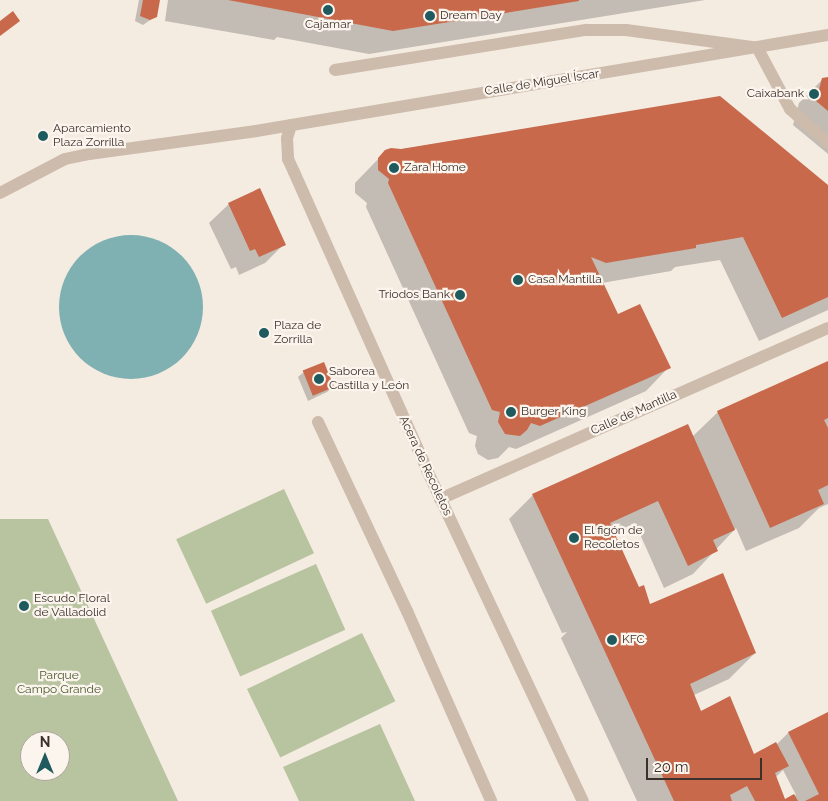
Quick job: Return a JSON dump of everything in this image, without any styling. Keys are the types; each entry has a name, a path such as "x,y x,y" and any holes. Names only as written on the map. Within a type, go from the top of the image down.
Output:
{"street":[{"path":"335,70 586,30 626,30 757,47 790,109 828,143"},
{"name":"Calle de Miguel Íscar","path":"0,193 65,159 121,148 256,131 828,35"},
{"name":"Acera de Recoletos","path":"291,125 287,138 288,159 440,499 583,801"},
{"name":"Calle de Mantilla","path":"440,499 828,328"},
{"path":"318,422 407,611 491,801"}],"green space":[{"path":"284,489 314,553 206,604 176,539"},
{"name":"Parque Campo Grande","path":"0,519 48,519 178,801 0,801"},
{"path":"316,564 345,630 240,677 211,611"},
{"path":"362,633 395,701 280,757 247,689"},
{"path":"380,724 415,801 299,801 283,767"}],"water":[{"path":"131,235 159,240 182,256 198,279 203,307 198,335 182,358 159,374 131,379 103,374 80,358 64,335 59,307 64,279 80,256 103,240"}],"building":[{"path":"143,0 160,0 157,17 150,20 140,16"},
{"path":"228,0 579,0 579,1 393,31"},
{"path":"13,11 20,21 0,36 0,21"},
{"path":"828,77 828,111 816,101 822,78"},
{"name":"Casa Mantilla","path":"720,96 828,185 828,297 782,318 743,237 696,245 696,248 606,263 591,257 618,314 640,304 671,368 540,426 531,423 520,436 505,434 498,422 500,412 492,410 388,183 389,179 378,170 378,158 385,150 391,148 401,149"},
{"path":"260,188 286,245 259,257 255,249 250,251 228,203"},
{"path":"828,361 828,418 824,420 828,428 828,485 818,490 824,504 770,528 717,411"},
{"name":"Saborea Castilla y León","path":"324,362 334,387 313,396 303,371"},
{"path":"688,424 735,530 713,540 718,551 688,566 658,501 610,523 639,587 644,585 650,604 723,573 756,653 690,684 701,711 730,696 754,754 776,742 789,766 775,773 785,799 794,794 798,801 755,801 747,786 730,795 732,801 674,801 532,494"},
{"path":"828,712 828,801 805,801 819,794 788,732"}],"place":[{"name":"Cajamar","path":"328,10"},
{"name":"Dream Day","path":"430,16"},
{"name":"Caixabank","path":"814,94"},
{"name":"Aparcamiento Plaza Zorrilla","path":"43,136"},
{"name":"Zara Home","path":"394,168"},
{"name":"Casa Mantilla","path":"518,280"},
{"name":"Triodos Bank","path":"460,295"},
{"name":"Plaza de Zorrilla","path":"264,333"},
{"name":"Saborea Castilla y León","path":"319,379"},
{"name":"Burger King","path":"511,412"},
{"name":"El figón de Recoletos","path":"574,538"},
{"name":"Escudo Floral de Valladolid","path":"24,606"},
{"name":"KFC","path":"612,640"}]}
